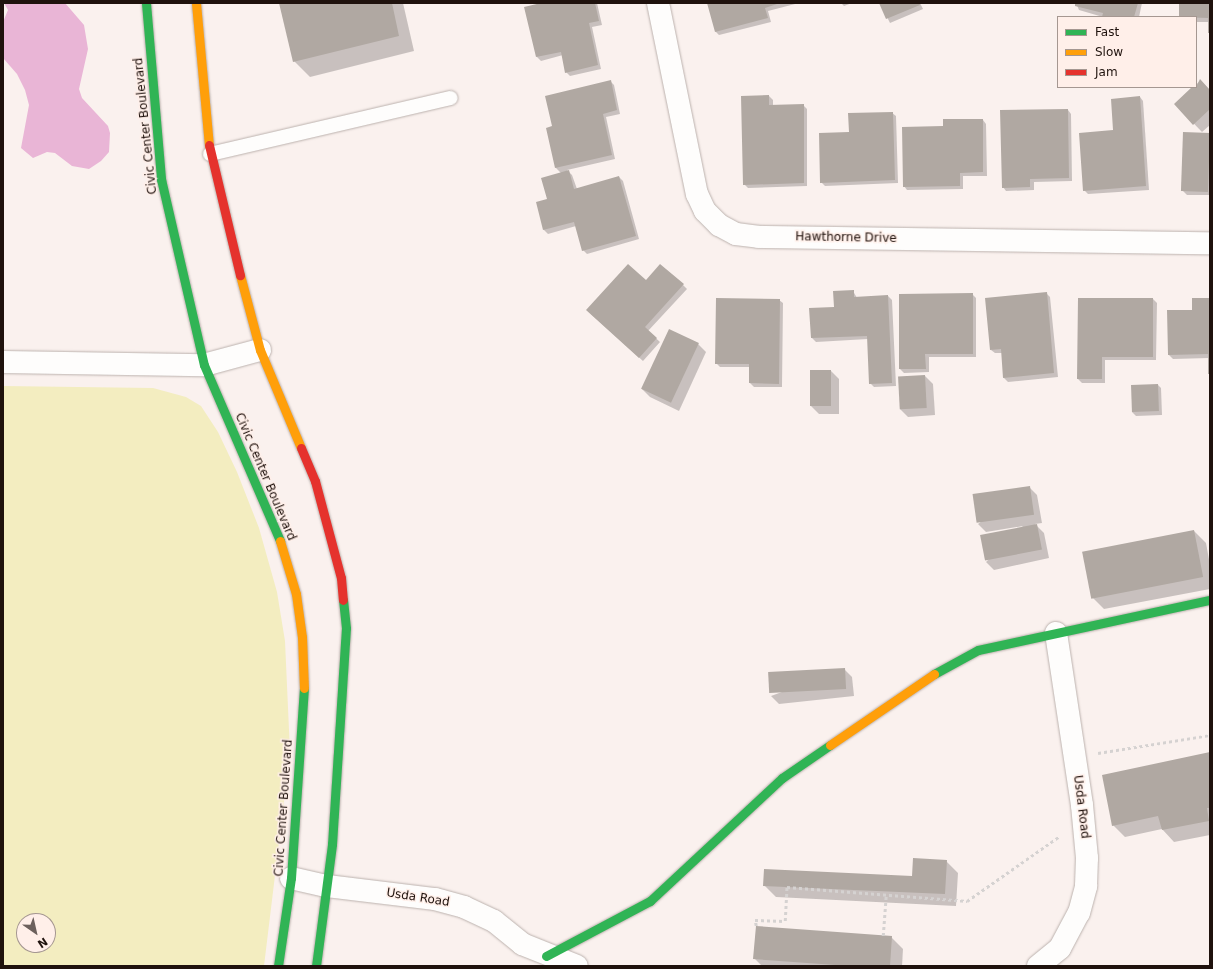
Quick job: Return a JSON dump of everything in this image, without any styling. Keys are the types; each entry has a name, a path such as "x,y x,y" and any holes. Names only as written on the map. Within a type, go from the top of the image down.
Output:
{"street":[{"name":"Civic Center Boulevard","path":"146,3 161,179 204,364 279,538 296,594 302,637 304,680 291,878 278,966"},
{"path":"196,3 210,154 260,350 315,481 341,578 346,628 327,886 316,966"},
{"name":"Hawthorne Drive","path":"658,3 697,194 705,211 719,225 736,234 759,237 1210,243"},
{"path":"3,362 204,364 260,350"},
{"path":"546,956 650,901 782,778 921,681 978,650 1210,600"},
{"name":"Usda Road","path":"1038,966 1060,948 1079,912 1086,886 1087,858 1083,820 1056,634"},
{"name":"Usda Road","path":"291,878 327,886 434,899 464,906 494,921 522,944 546,956 577,966"}],"lane":[{"path":"210,154 451,98"}],"path":[{"path":"1074,757 1210,735"},
{"path":"756,926 755,920 785,921 787,887 967,901 1083,820"},
{"path":"883,936 886,895"}],"shaded area":[{"path":"4,3 65,3 84,25 88,49 79,89 82,98 108,126 110,133 109,152 101,161 89,169 72,166 55,153 47,152 33,158 21,148 29,105 25,90 17,74 3,58 3,22 8,10"},
{"path":"3,386 153,388 186,397 201,406 218,432 237,472 259,528 277,592 285,641 290,752 264,966 3,966"}],"building":[{"path":"279,3 392,3 399,36 293,62"},
{"path":"541,3 595,3 599,21 589,23 598,65 565,73 561,52 536,57 524,7"},
{"path":"707,3 780,3 765,8 768,18 715,32"},
{"path":"879,3 919,3 920,5 886,19"},
{"path":"1075,3 1138,3 1134,16 1102,16 1103,13 1075,6"},
{"path":"1179,3 1210,3 1210,33 1208,33 1208,18 1197,18 1197,16 1179,16"},
{"path":"1200,79 1210,90 1210,109 1193,125 1174,104 1191,88 1197,88"},
{"path":"611,80 617,110 603,114 612,155 555,168 546,128 552,126 545,96"},
{"path":"769,95 769,105 804,104 804,183 743,185 741,96"},
{"path":"1140,96 1146,186 1083,191 1079,133 1113,130 1111,99"},
{"path":"1068,109 1069,178 1030,179 1030,187 1002,188 1000,110"},
{"path":"893,112 895,180 820,183 819,133 849,132 848,113"},
{"path":"943,119 983,119 983,172 960,173 960,186 903,187 902,127 943,126"},
{"path":"1183,132 1210,133 1208,192 1181,191"},
{"path":"569,170 574,189 619,176 636,236 582,251 574,222 543,230 536,202 547,199 541,178"},
{"path":"628,264 646,280 660,264 684,284 645,327 657,338 639,358 586,310"},
{"path":"854,290 854,297 888,295 892,383 869,384 867,336 811,338 809,308 834,307 833,291"},
{"path":"1047,292 1054,373 1003,378 1001,349 990,350 985,298"},
{"path":"973,293 973,354 925,354 926,369 899,369 899,294"},
{"path":"716,298 780,299 779,384 749,383 749,364 715,364"},
{"path":"1078,298 1153,298 1153,357 1102,357 1102,379 1077,379"},
{"path":"1192,298 1210,298 1210,374 1208,374 1208,354 1168,355 1167,310 1192,310"},
{"path":"669,329 699,343 671,403 641,389"},
{"path":"810,370 831,370 831,406 810,406"},
{"path":"925,375 927,408 900,409 898,376"},
{"path":"1158,384 1159,411 1132,412 1131,385"},
{"path":"1030,486 1034,515 977,523 973,494"},
{"path":"1037,524 1042,550 985,561 980,535"},
{"path":"1194,530 1203,577 1091,599 1082,552"},
{"path":"845,668 846,689 769,693 768,672"},
{"path":"1210,752 1210,808 1207,808 1209,821 1162,830 1158,816 1112,826 1102,775"},
{"path":"913,858 947,860 945,894 763,886 764,869 912,876"},
{"path":"756,926 892,936 890,966 849,966 753,959"}],"traffic: fast":[{"path":"146,3 161,179 204,365 280,541"},
{"path":"316,966 332,844 346,628 343,600"},
{"path":"934,674 978,650 1210,600"},
{"path":"278,966 291,878 304,688"},
{"path":"546,956 650,901 782,778 830,745"}],"traffic: slow":[{"path":"196,3 209,145"},
{"path":"240,275 260,350 301,448"},
{"path":"280,541 296,594 302,637 304,688"},
{"path":"830,745 934,674"}],"traffic: jam":[{"path":"209,145 240,275"},
{"path":"301,448 315,481 341,578 343,600"}]}
